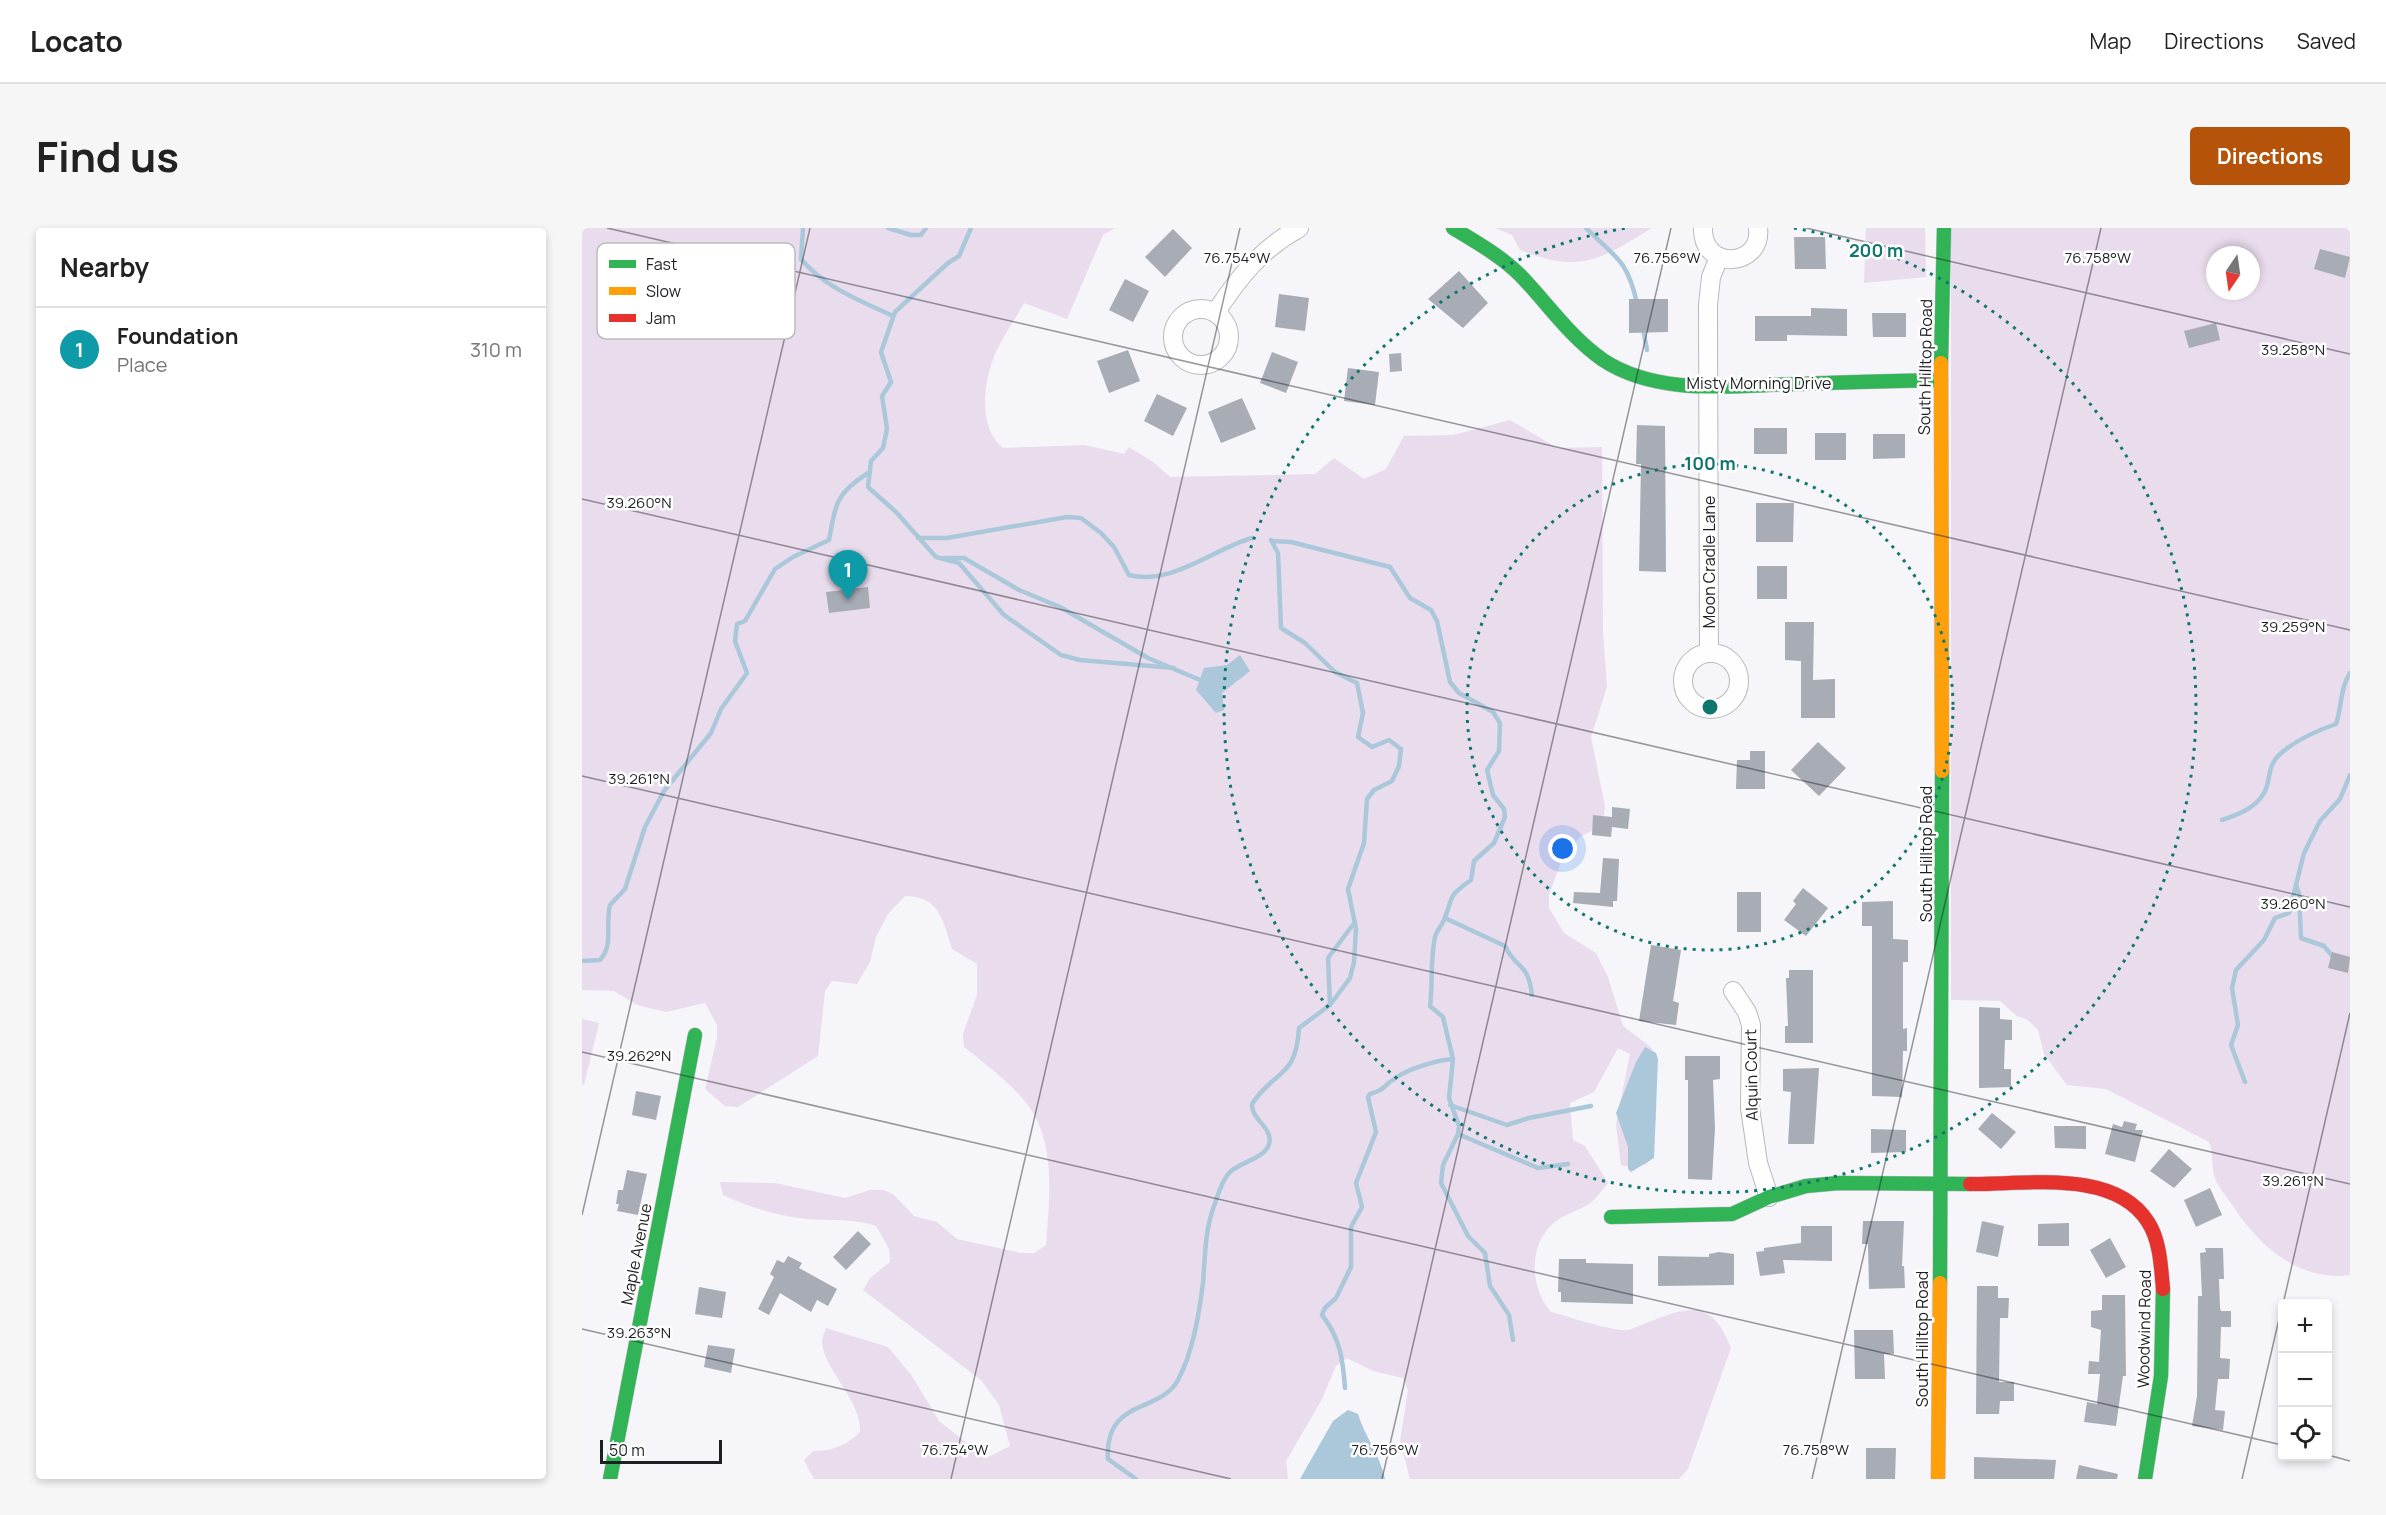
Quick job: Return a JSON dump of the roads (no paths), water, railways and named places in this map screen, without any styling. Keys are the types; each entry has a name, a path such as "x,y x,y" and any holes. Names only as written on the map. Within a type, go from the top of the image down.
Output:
{"street":[{"path":"1216,312 1244,271 1277,240 1299,228"},
{"name":"Misty Morning Drive","path":"1453,228 1492,252 1519,274 1578,341 1605,361 1631,374 1665,383 1708,386 1941,380"},
{"path":"1703,228 1706,245 1719,257 1728,260 1745,256 1757,242 1758,228"},
{"name":"South Hilltop Road","path":"1938,1479 1943,866 1941,380 1944,228"},
{"name":"Moon Cradle Lane","path":"1709,652 1708,305 1711,278 1719,257"},
{"name":"Alquin Court","path":"1733,991 1747,1012 1751,1025 1750,1108 1758,1163 1769,1197"},
{"name":"Maple Avenue","path":"610,1479 695,1035"},
{"name":"Woodwind Road","path":"1611,1217 1732,1214 1769,1197 1806,1186 1839,1183 2090,1186 2133,1202 2148,1220 2157,1238 2162,1262 2164,1320 2158,1407 2145,1479"}],"water":[{"path":"1240,655 1250,671 1222,693 1224,710 1216,713 1196,690 1204,668 1227,665"},
{"path":"1645,1047 1656,1053 1658,1059 1654,1158 1631,1172 1628,1169 1628,1147 1616,1113 1636,1062"},
{"path":"1348,1410 1358,1414 1380,1462 1385,1479 1300,1479 1333,1421"}],"waterway":[{"path":"803,228 801,259 810,269 856,299 893,316"},
{"path":"888,228 911,235 921,235 926,228"},
{"path":"971,228 959,256 948,263 895,312 881,352 891,382 882,396 887,429 883,448 871,461 868,487 896,512 936,557 959,563 1004,615 1061,655 1080,660 1174,668"},
{"path":"1586,228 1619,260 1629,277 1637,303"},
{"path":"1643,329 1647,350"},
{"path":"582,961 600,960 604,954 608,941 610,905 625,889 645,827 664,791 711,733 721,709 747,673 735,641 737,624 745,621 775,569 793,557 829,540 833,517 843,494 868,473"},
{"path":"918,538 947,538 1067,517 1081,518 1101,533 1114,547 1129,575 1145,577 1176,571 1252,538"},
{"path":"1136,1479 1108,1459 1109,1439 1115,1426 1124,1416 1170,1391 1183,1369 1197,1320 1207,1234 1218,1193 1224,1180 1233,1169 1257,1157 1267,1149 1270,1138 1255,1115 1252,1104 1289,1065 1294,1056 1299,1028 1330,1005 1350,978 1354,962 1356,929 1348,889 1364,843 1367,799 1374,790 1392,781 1399,766 1401,749 1389,740 1372,747 1358,737 1363,713 1357,683 1335,672 1305,643 1281,628 1278,553 1271,540"},
{"path":"1272,541 1291,542 1390,567 1410,598 1431,610 1437,621 1450,682 1459,693 1493,712 1500,723 1499,751 1487,770 1493,795 1504,809 1505,817 1494,843 1474,861 1471,880 1452,897 1436,935 1430,1006 1443,1017 1453,1059 1449,1098 1459,1126 1458,1134 1443,1165 1441,1183 1468,1236 1485,1253 1490,1286 1509,1315 1513,1340"},
{"path":"945,558 964,558 1019,590 1060,607 1148,658 1200,680"},
{"path":"2222,820 2246,810 2261,798 2275,759 2279,755 2306,736 2336,724 2344,685 2350,673"},
{"path":"2245,1082 2231,1045 2238,1025 2232,988 2236,970 2264,940 2275,918 2289,913 2304,853 2320,821 2340,799 2350,775"},
{"path":"2296,885 2299,894 2301,938 2324,946 2335,959"},
{"path":"1445,918 1505,946 1509,954 1525,971 1532,995"},
{"path":"1330,1005 1328,958 1355,922"},
{"path":"1345,1388 1340,1349 1322,1315 1325,1308 1336,1298 1351,1267 1351,1227 1362,1207 1356,1183 1376,1132 1368,1097 1406,1072 1431,1063 1453,1059"},
{"path":"1450,1105 1507,1125 1529,1118 1591,1106"},
{"path":"1458,1134 1538,1168 1568,1164"}],"place":[{"name":"Foundation","path":"848,600"}]}
